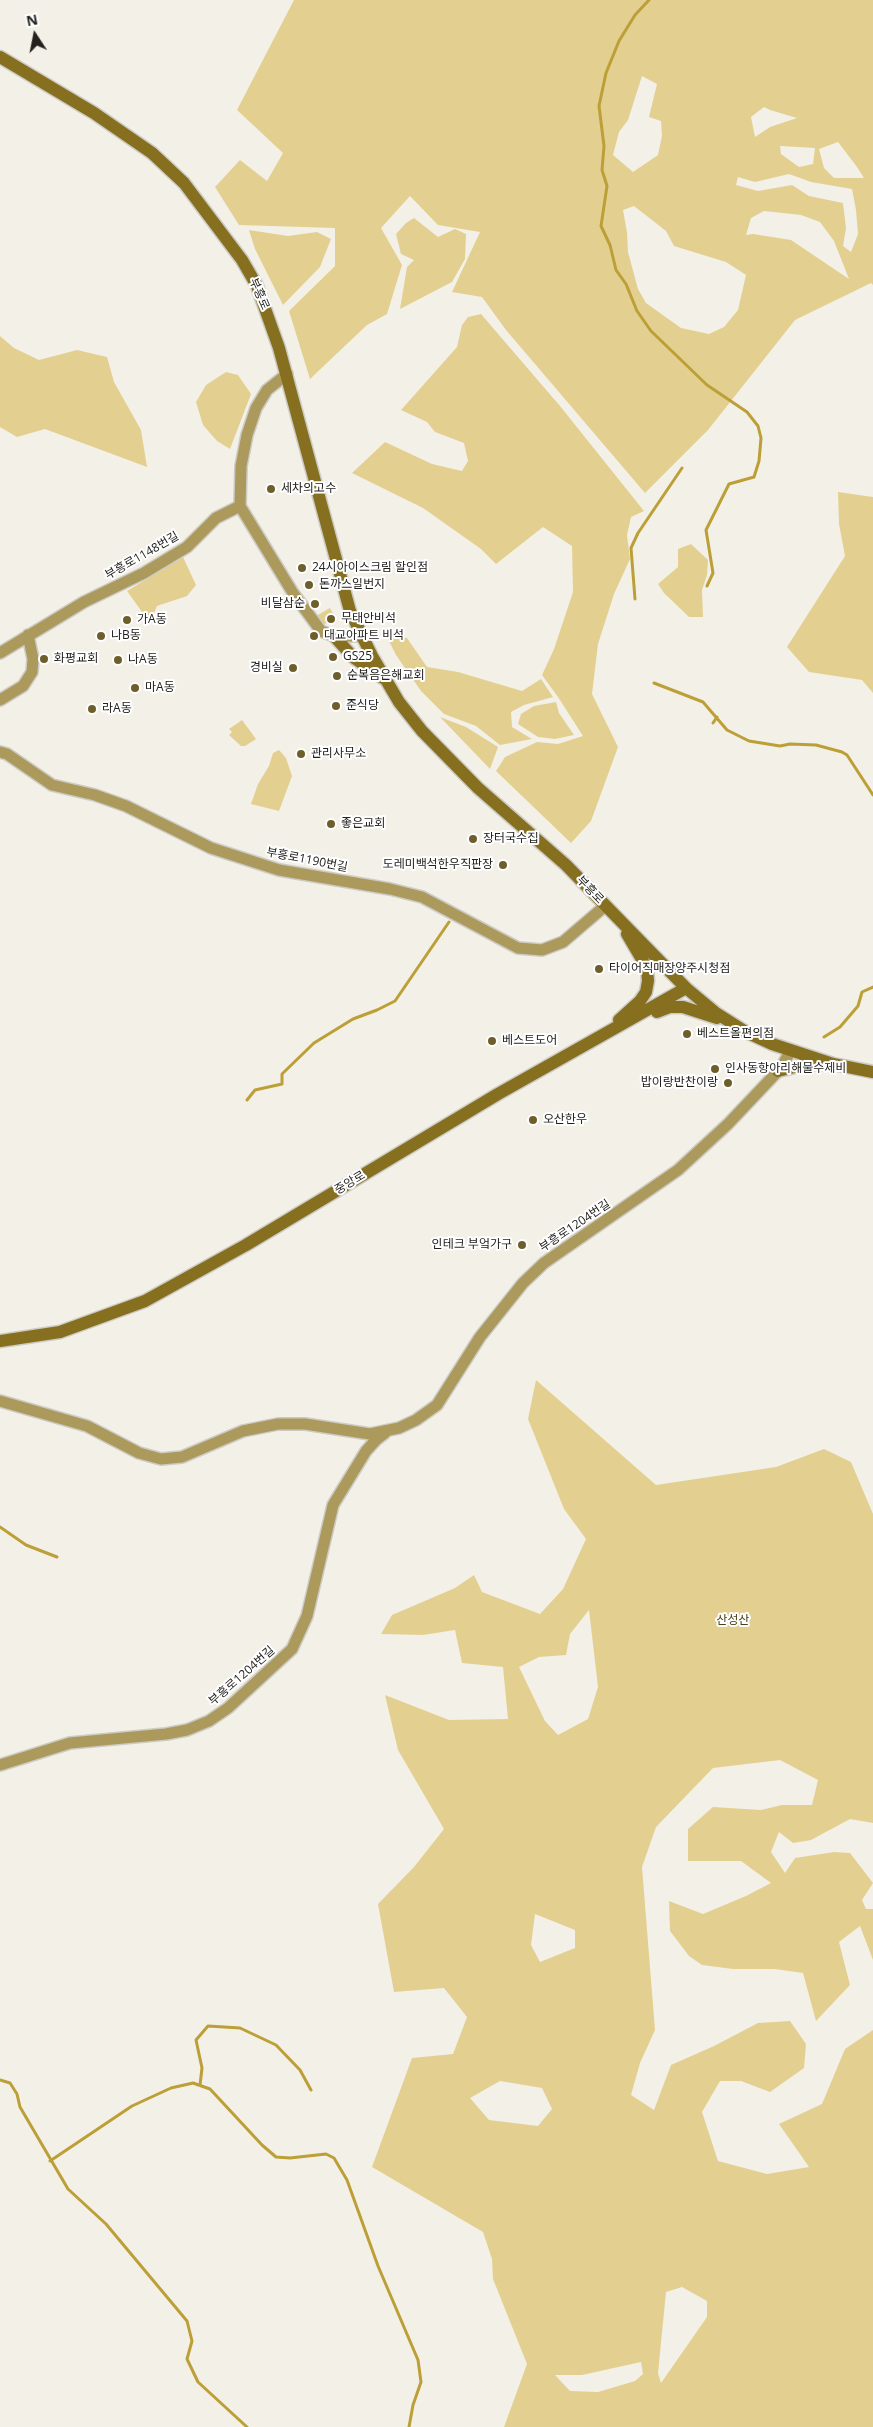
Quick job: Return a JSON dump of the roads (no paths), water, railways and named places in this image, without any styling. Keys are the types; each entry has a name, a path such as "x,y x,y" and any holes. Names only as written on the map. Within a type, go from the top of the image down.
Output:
{"main road":[{"name":"부흥로","path":"0,57 94,113 152,153 184,183 218,226 257,286 287,374 350,611 399,702 444,755 478,788 566,865 686,988 733,1024 772,1044 833,1064 873,1072"},
{"path":"334,636 353,657 387,681"},
{"path":"577,1050 627,1014 640,1001 648,987 647,968 618,919"},
{"name":"중앙로","path":"0,1341 60,1332 145,1300 246,1245 505,1090 686,988"},
{"path":"622,1025 665,1008 683,1007 733,1024"},
{"path":"778,1070 807,1064 833,1064"}],"street":[{"path":"287,374 267,390 256,408 247,435 241,466 240,506 260,542 307,613 321,630 334,636 362,636"},
{"name":"부흥로1148번길","path":"0,654 84,602 144,574 187,547 216,518 240,506"},
{"path":"0,700 23,686 32,672 33,659 28,635"},
{"name":"부흥로1190번길","path":"0,752 7,754 52,786 95,795 126,806 211,848 279,870 390,888 422,897 518,948 542,950 563,942 605,906"},
{"name":"부흥로1204번길","path":"0,1401 87,1426 139,1453 161,1459 182,1456 243,1431 278,1424 305,1424 370,1434 387,1431 416,1420 438,1405 480,1337 506,1301 528,1278 544,1263 678,1170 728,1124 778,1070 791,1050"},
{"name":"부흥로1204번길","path":"0,1765 70,1743 166,1734 187,1730 209,1722 228,1708 292,1649 307,1616 333,1505 366,1451 387,1431"}],"waterway":[{"path":"649,0 635,15 619,41 606,73 599,106 604,146 602,170 607,186 601,226 610,245 616,270 626,284 637,311 651,331 707,385 747,412 758,426 761,438 759,461 754,477 729,484 706,530 713,573 707,586"},
{"path":"635,599 631,548 638,533 682,468"},
{"path":"654,683 703,702 727,730 749,741 780,746 790,744 816,745 842,752 847,755 873,795"},
{"path":"713,723 717,717"},
{"path":"247,1100 255,1090 282,1084 282,1074 314,1043 353,1019 395,1001 449,922"},
{"path":"824,1037 840,1027 858,1006 862,992 873,987"},
{"path":"0,1527 26,1545 57,1557"},
{"path":"200,2085 202,2068 196,2040 208,2026 240,2028 276,2045 300,2070 311,2090"},
{"path":"0,2080 10,2083 17,2094 20,2107 68,2189 106,2224 187,2321 192,2341 187,2359 198,2382 247,2427"},
{"path":"50,2161 132,2106 171,2088 193,2083 210,2089 262,2145 276,2157 290,2158 326,2154 334,2158 347,2180 378,2266 418,2360 421,2382 413,2405 409,2427"}],"place":[{"name":"세차의고수","path":"271,489"},
{"name":"24시아이스크림 할인점","path":"302,568"},
{"name":"돈까스일번지","path":"309,585"},
{"name":"비달삼순","path":"315,604"},
{"name":"무태안비석","path":"331,619"},
{"name":"가A동","path":"127,620"},
{"name":"나B동","path":"101,636"},
{"name":"대교아파트 비석","path":"314,636"},
{"name":"GS25","path":"333,657"},
{"name":"화평교회","path":"44,659"},
{"name":"나A동","path":"118,660"},
{"name":"경비실","path":"293,668"},
{"name":"순복음은해교회","path":"337,676"},
{"name":"마A동","path":"135,688"},
{"name":"준식당","path":"336,706"},
{"name":"라A동","path":"92,709"},
{"name":"관리사무소","path":"301,754"},
{"name":"좋은교회","path":"331,824"},
{"name":"장터국수집","path":"473,839"},
{"name":"도레미백석한우직판장","path":"503,865"},
{"name":"타이어직매장양주시청점","path":"599,969"},
{"name":"베스트올편의점","path":"687,1034"},
{"name":"베스트도어","path":"492,1041"},
{"name":"인사동항아리해물수제비","path":"715,1069"},
{"name":"밥이랑반찬이랑","path":"728,1083"},
{"name":"오산한우","path":"533,1120"},
{"name":"인테크 부엌가구","path":"522,1245"}],"park label":[{"name":"산성산","path":"733,1621"}]}
